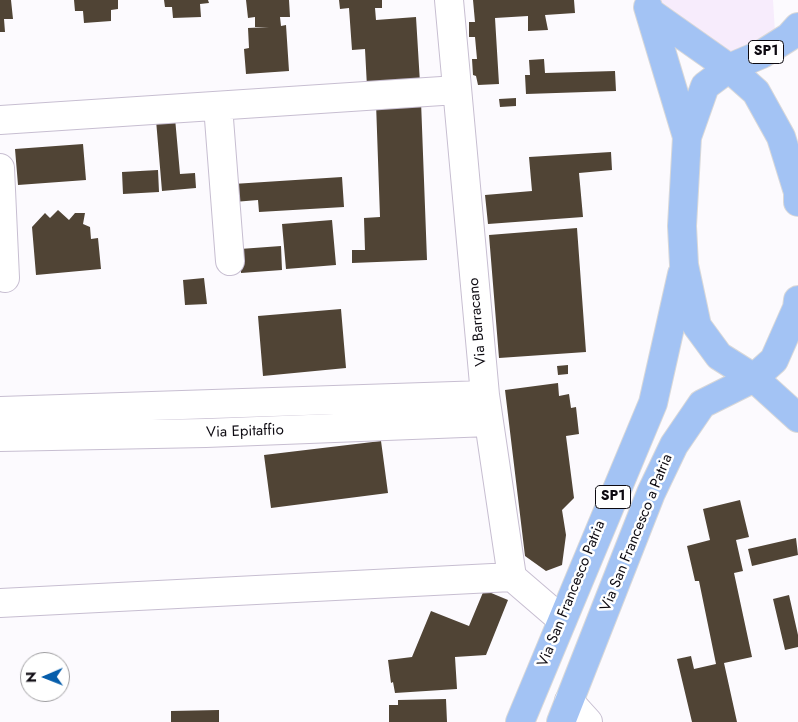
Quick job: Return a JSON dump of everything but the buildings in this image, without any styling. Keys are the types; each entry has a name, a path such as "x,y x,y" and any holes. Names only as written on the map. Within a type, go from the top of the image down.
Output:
{"main road":[{"path":"648,7 729,68 756,92 781,136 798,191 798,202"},
{"path":"648,7 687,137"},
{"name":"SP1","path":"729,68 762,54 789,37 798,27"},
{"path":"729,68 705,86 687,137 682,226 684,265 697,326 718,356 754,378 798,418"},
{"name":"Via San Francesco Patria","path":"520,722 653,403 684,265"},
{"name":"Via San Francesco a Patria","path":"565,711 651,493 674,445 702,404 754,378 774,360 798,306"}],"street":[{"name":"Via Barracano","path":"449,0 485,394 512,577"},
{"path":"0,120 457,90"},
{"path":"218,106 230,261"},
{"path":"0,168 6,278"},
{"name":"Via Epitaffio","path":"0,411 485,394"},
{"name":"Via Epitaffio","path":"0,436 215,433 489,422"},
{"path":"0,603 512,577 562,620"},
{"path":"565,711 588,722"}],"shaded area":[{"path":"658,0 773,0 775,32 731,54 660,5"}]}
